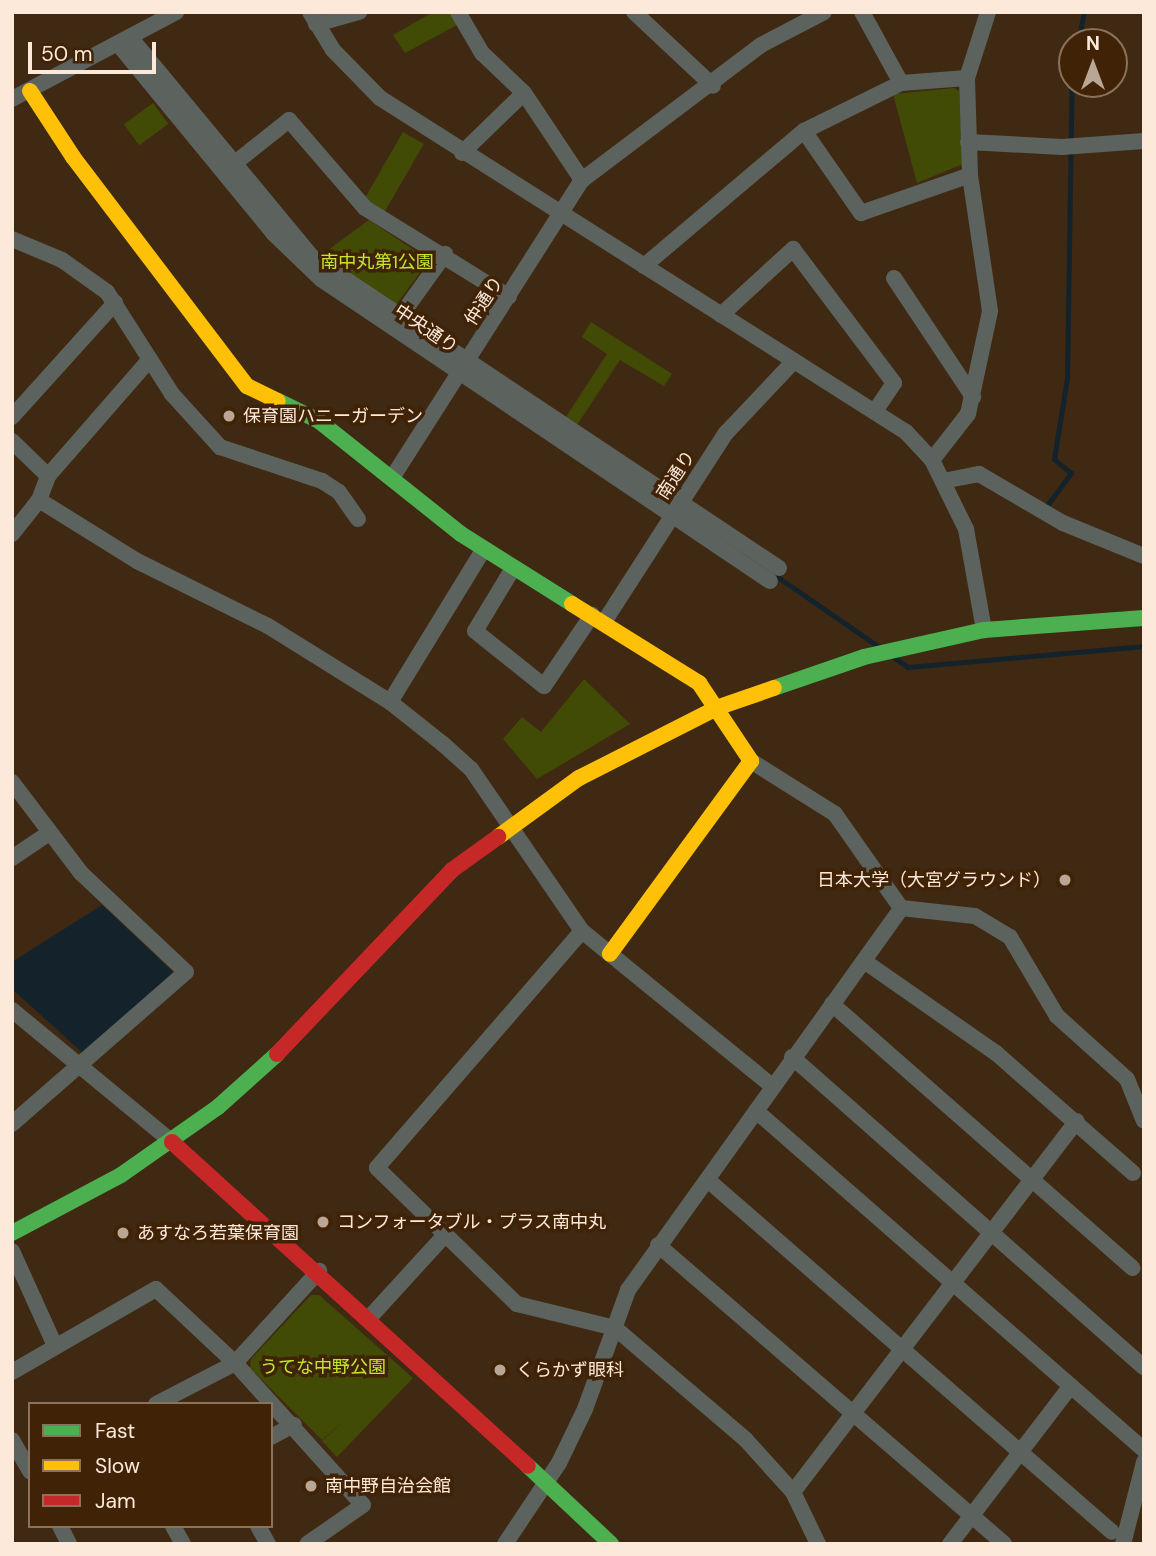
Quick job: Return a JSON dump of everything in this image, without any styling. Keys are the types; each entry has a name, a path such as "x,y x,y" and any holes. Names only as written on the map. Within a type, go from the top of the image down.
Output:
{"street":[{"path":"12,99 176,12"},
{"path":"359,12 313,18 360,81 462,153 875,411 932,460 966,529 984,630"},
{"path":"458,12 482,53 524,93 582,180 713,86 761,45 824,12"},
{"path":"634,12 713,86"},
{"path":"862,12 901,83"},
{"path":"932,460 968,414 990,311 970,175 967,78 988,12"},
{"name":"中央通り","path":"124,41 235,163 312,257 400,318 463,368"},
{"name":"中央通り","path":"124,41 299,260 676,510 769,582"},
{"path":"644,266 804,131 901,83 967,78"},
{"path":"30,91 73,157 247,386 319,421 512,570 702,680 751,761 835,814 901,908 975,916 1010,937 1057,1016 1127,1079 1144,1121"},
{"path":"462,153 524,93"},
{"path":"235,163 289,120 365,208 445,254 509,297"},
{"path":"804,131 861,213 970,175"},
{"path":"968,142 1062,147 1144,141"},
{"name":"仲通り","path":"392,478 582,180"},
{"path":"12,239 62,260 115,303 195,423 220,447 321,481 339,492 358,519"},
{"path":"721,315 793,248 894,383 875,411"},
{"path":"400,318 445,254"},
{"path":"894,278 973,397"},
{"path":"12,417 115,303"},
{"path":"12,534 39,500 48,476 150,359"},
{"name":"南通り","path":"512,570 475,631 544,685 598,619 676,510 726,433 794,361"},
{"path":"12,441 48,476"},
{"path":"943,481 979,474 1063,523 1144,556"},
{"path":"39,500 104,543 268,626 390,702 471,769 582,932 772,1086"},
{"name":"中央通り","path":"676,510 779,568"},
{"path":"390,702 483,550"},
{"path":"12,1233 172,1142 273,1058 404,916 510,825 579,778 719,707 864,657 984,630 1144,618"},
{"path":"610,954 751,761"},
{"path":"12,782 81,873 186,972 82,1068 12,1124"},
{"path":"12,858 49,832"},
{"path":"505,1544 546,1483 585,1409 628,1290 658,1245 709,1181 792,1057 901,908"},
{"path":"582,932 377,1168 517,1304 615,1328 746,1440 793,1492 818,1544"},
{"path":"864,961 996,1053 1077,1121 1133,1173"},
{"path":"832,1004 1132,1268"},
{"path":"12,1010 172,1142 370,1317 611,1544"},
{"path":"792,1057 993,1231 1144,1367"},
{"path":"756,1111 1144,1450"},
{"path":"793,1492 1077,1121"},
{"path":"709,1181 1118,1538 1144,1462"},
{"path":"370,1317 445,1235"},
{"path":"658,1245 1004,1544"},
{"path":"12,1251 55,1346"},
{"path":"160,1402 234,1363 318,1271"},
{"path":"12,1372 156,1289 271,1402"},
{"path":"950,1544 1071,1385"},
{"path":"273,1404 363,1505 307,1544"},
{"path":"273,1436 293,1425"},
{"path":"12,1440 25,1468"},
{"path":"174,1528 183,1544"},
{"path":"259,1528 268,1544"}],"green space":[{"path":"433,12 452,12 459,24 405,53 393,35"},
{"path":"954,88 959,91 963,164 917,183 893,94"},
{"path":"153,103 168,124 139,145 124,124"},
{"path":"403,132 424,144 382,217 361,205"},
{"name":"南中丸第1公園","path":"369,220 429,260 394,308 317,258"},
{"path":"591,322 672,374 664,386 620,360 577,425 566,417 607,354 582,337"},
{"path":"584,679 630,724 537,779 503,739 522,717 541,732"},
{"name":"うてな中野公園","path":"311,1295 319,1295 413,1378 337,1457 322,1441 346,1419 322,1440 250,1368 251,1359"}],"water":[{"path":"102,905 173,972 84,1054 12,989 12,962"}],"waterway":[{"path":"1081,28 1084,12"},
{"path":"1045,508 1071,473 1054,459 1067,378 1072,98"},
{"path":"769,571 879,647"},
{"path":"893,657 908,667 1144,646"}],"traffic: fast":[{"path":"278,401 319,421 461,534 572,604"},
{"path":"774,688 864,657 984,630 1144,618"},
{"path":"12,1233 121,1175 218,1107 277,1054"},
{"path":"528,1466 611,1544"}],"traffic: slow":[{"path":"30,91 73,157 247,386 278,401"},
{"path":"572,604 699,683 751,761 610,954"},
{"path":"498,837 579,778 719,707 774,688"}],"traffic: jam":[{"path":"277,1054 452,870 498,837"},
{"path":"172,1142 528,1466"}],"place":[{"name":"保育園ハニーガーデン","path":"229,416"},
{"name":"日本大学（大宮グラウンド）","path":"1065,880"},
{"name":"コンフォータブル・プラス南中丸","path":"323,1222"},
{"name":"あすなろ若葉保育園","path":"123,1233"},
{"name":"くらかず眼科","path":"500,1370"},
{"name":"南中野自治会館","path":"311,1486"}]}
